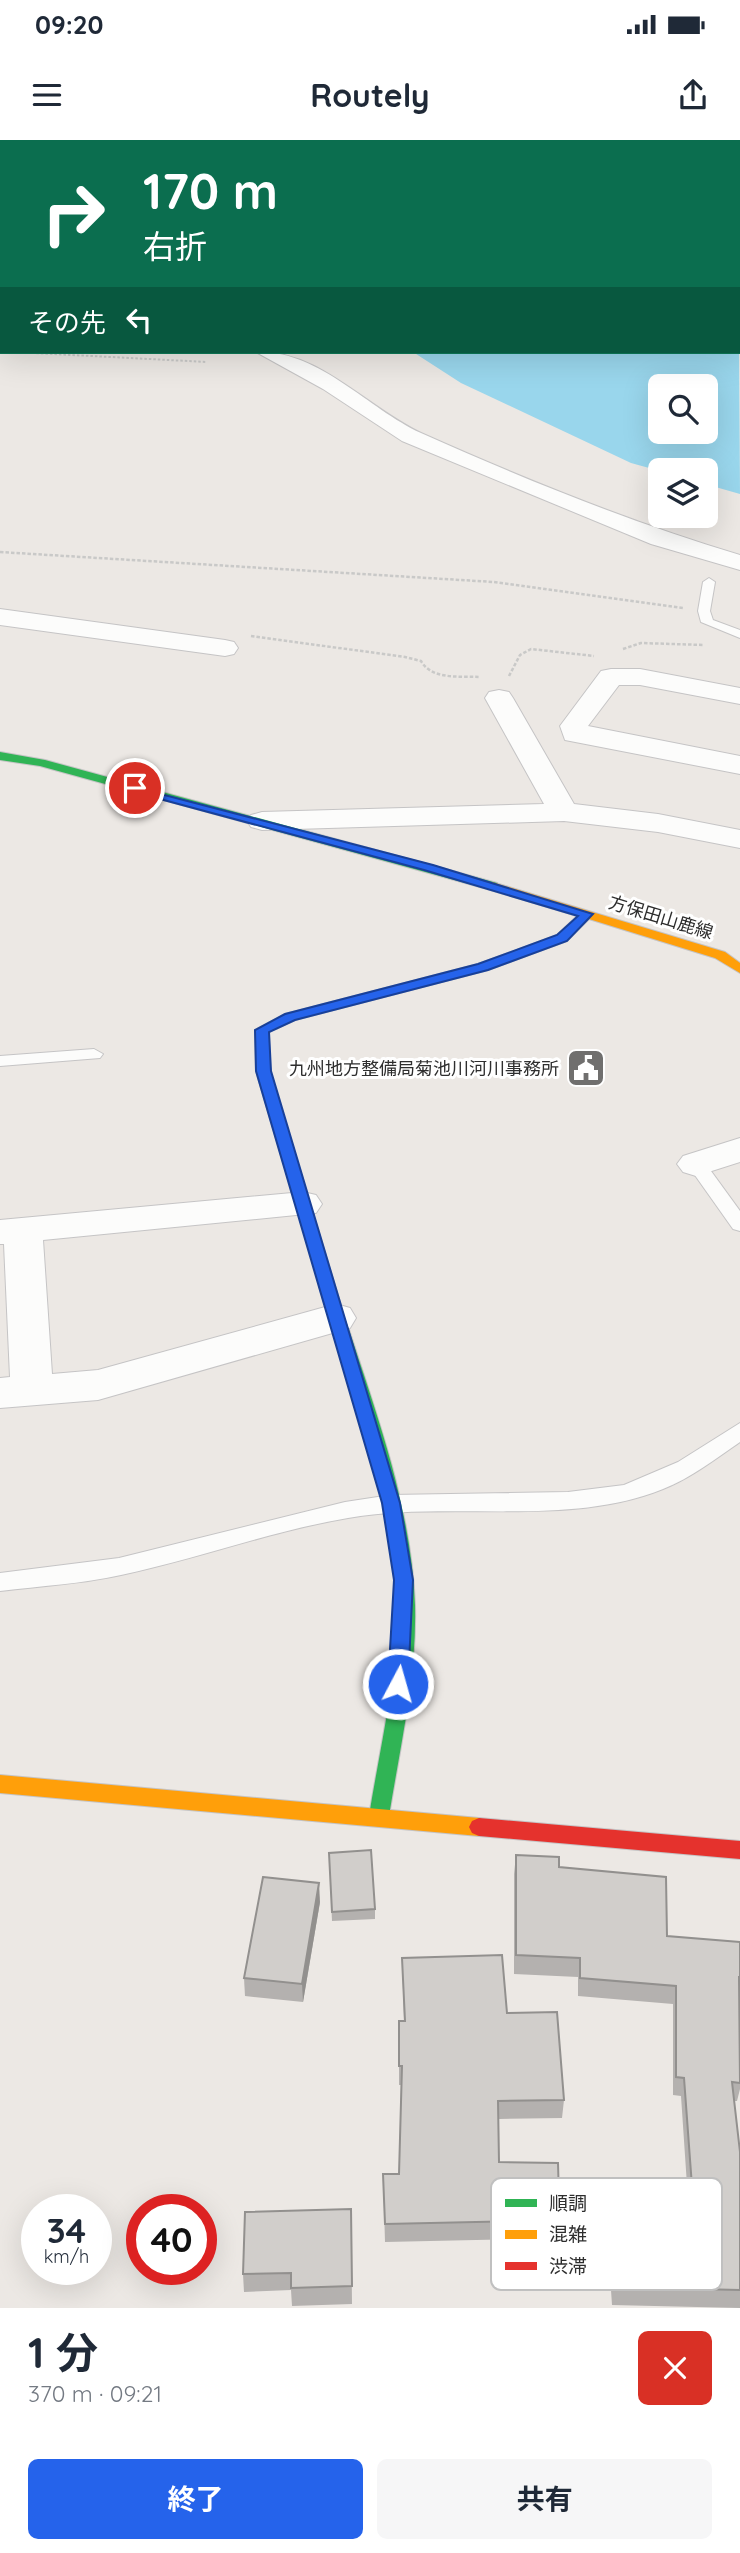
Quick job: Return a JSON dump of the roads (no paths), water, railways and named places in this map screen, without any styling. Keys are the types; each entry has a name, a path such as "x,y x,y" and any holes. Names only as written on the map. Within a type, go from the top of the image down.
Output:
{"street":[{"path":"270,354 330,385 410,436 660,539 740,563"},
{"path":"0,617 225,648"},
{"path":"740,696 640,677 611,677 574,726 575,734 740,765"},
{"path":"499,698 564,812"},
{"name":"方保田山鹿線","path":"0,756 41,763 262,821 587,914 720,955 740,969"},
{"path":"262,821 564,812 658,822 740,839"},
{"path":"379,1816 402,1658 404,1580 391,1503 263,1071 262,1030 290,1017 483,967 562,938 587,914"},
{"path":"696,1164 740,1149"},
{"path":"303,1205 12,1231 16,1392 98,1385 336,1318"},
{"path":"0,1784 740,1850"}],"lane":[{"path":"709,582 704,611 707,622 740,634"},
{"path":"0,1061 94,1054"},
{"path":"696,1164 740,1225"},
{"path":"0,1582 119,1567 345,1510 391,1503 568,1500 625,1493 656,1483 686,1468 740,1431"}],"water":[{"path":"416,354 739,354 740,494 718,488 718,458 648,458 648,468 631,463 461,383"}],"place":[{"name":"九州地方整備局菊池川河川事務所","path":"586,1068"}]}
